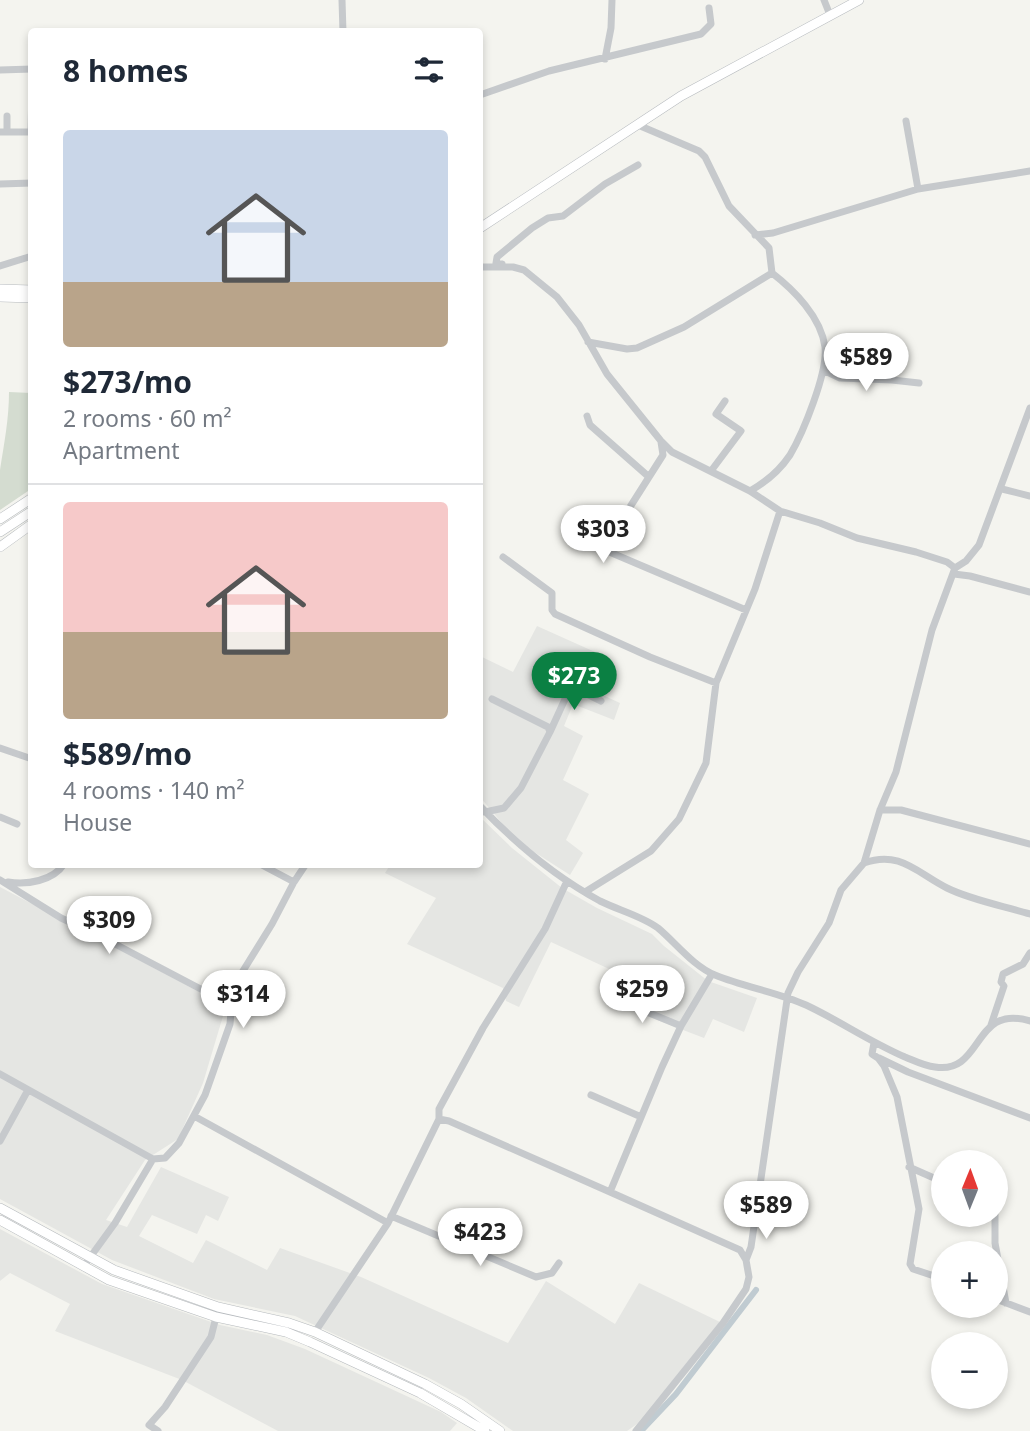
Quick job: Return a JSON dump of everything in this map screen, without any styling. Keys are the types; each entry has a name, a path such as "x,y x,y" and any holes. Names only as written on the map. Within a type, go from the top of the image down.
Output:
{"main road":[{"path":"483,226 681,96 859,0"},
{"path":"0,289 28,290"},
{"path":"0,298 28,298"},
{"path":"0,519 28,501"},
{"path":"0,533 28,520"},
{"path":"0,547 28,521"},
{"path":"0,1208 114,1270 217,1312 289,1323 315,1332 425,1384 461,1404 500,1431"},
{"path":"0,1220 109,1280 286,1332 310,1342 420,1393 485,1431"},
{"path":"109,1280 114,1270"}],"street":[{"path":"342,0 343,28"},
{"path":"605,59 611,29 612,0"},
{"path":"824,0 830,15"},
{"path":"483,94 549,71 701,34 711,24 709,8"},
{"path":"0,70 28,69"},
{"path":"7,116 3,132 28,132"},
{"path":"906,121 918,189"},
{"path":"638,125 699,151 705,157 730,206 769,248 772,273 791,288 822,335 825,348 823,370 789,456 768,481 750,491"},
{"path":"638,165 605,184 563,216 548,218 531,228 498,257 496,263 524,270 557,297 607,374 672,452 750,491 780,511 856,538 947,562 954,571 1030,592"},
{"path":"755,235 773,233 918,189 1030,171"},
{"path":"0,184 28,183"},
{"path":"0,266 28,257"},
{"path":"483,267 513,267"},
{"path":"588,342 627,349 637,348 684,327 772,273"},
{"path":"823,370 839,378 919,383"},
{"path":"711,471 741,431 716,414 725,401"},
{"path":"746,1260 751,1247 788,999 798,972 829,923 841,890 864,863 880,810 896,772 941,601 954,571 979,545 1030,408"},
{"path":"587,416 590,425 649,477"},
{"path":"661,441 663,455 600,548 746,610"},
{"path":"1002,489 1030,496"},
{"path":"585,892 651,851 679,819 706,763 716,683 746,610 780,511"},
{"path":"503,557 552,593 552,610 555,614 650,657 716,683"},
{"path":"483,809 504,808 521,788 571,685 601,701"},
{"path":"492,699 548,727 550,732"},
{"path":"0,748 28,758"},
{"path":"483,810 514,842 567,881 657,927 712,974 805,1004 874,1043 923,1065 937,1068 960,1063 991,1025 1003,1018 1017,1017 1030,1021"},
{"path":"880,810 901,810 1030,844"},
{"path":"0,817 17,824"},
{"path":"864,863 879,858 901,861 948,889 1030,914"},
{"path":"2,881 20,884 32,882 62,868"},
{"path":"268,868 294,882"},
{"path":"0,1074 153,1159 165,1158 179,1143 205,1095 230,1024 233,988 303,868"},
{"path":"2,881 61,918 233,1006"},
{"path":"315,1332 389,1219 439,1119 439,1109 483,1028 545,929 567,881"},
{"path":"991,1025 1004,986 1001,982 1003,974 1023,964 1030,953"},
{"path":"610,1192 639,1116 681,1026 712,974"},
{"path":"614,998 681,1026"},
{"path":"874,1043 872,1054 878,1058 1030,1118"},
{"path":"878,1058 897,1097 919,1209 910,1264 913,1269 931,1275"},
{"path":"0,1141 28,1090"},
{"path":"591,1095 639,1116"},
{"path":"194,1116 389,1219 536,1276 552,1273 559,1263"},
{"path":"439,1119 449,1121 740,1250 746,1260 749,1277 746,1289 723,1323 637,1430"},
{"path":"83,1267 115,1223 153,1159"},
{"path":"909,1167 931,1177"},
{"path":"1008,1304 1030,1312"},
{"path":"158,1431 149,1425 165,1407 211,1337 217,1312"}],"shaded area":[{"path":"9,392 28,393 28,491 0,510 0,470"},
{"path":"537,626 595,652 583,686 620,703 614,720 573,704 564,726 583,736 563,780 589,794 566,840 583,853 570,875 517,841 483,801 483,657 513,672"},
{"path":"483,820 512,848 562,888 652,934 708,981 757,998 744,1032 713,1019 704,1038 623,1007 635,981 551,942 519,1007 506,1001 503,988 407,944 436,898 385,873 388,868 483,868"},
{"path":"0,887 226,1006 203,1083 178,1139 145,1160 106,1220 127,1227 161,1167 229,1197 218,1221 206,1215 197,1234 152,1215 139,1236 193,1263 206,1240 267,1270 280,1248 361,1277 508,1343 546,1281 615,1324 639,1283 720,1322 637,1424 627,1431 513,1431 466,1398 429,1378 295,1316 214,1299 112,1260 0,1199"},
{"path":"0,1229 102,1284 220,1325 267,1335 305,1349 441,1412 457,1423 450,1431 278,1431 182,1380 55,1331 70,1304 10,1273 0,1281"}],"waterway":[{"path":"641,1431 676,1394 756,1290"}]}
